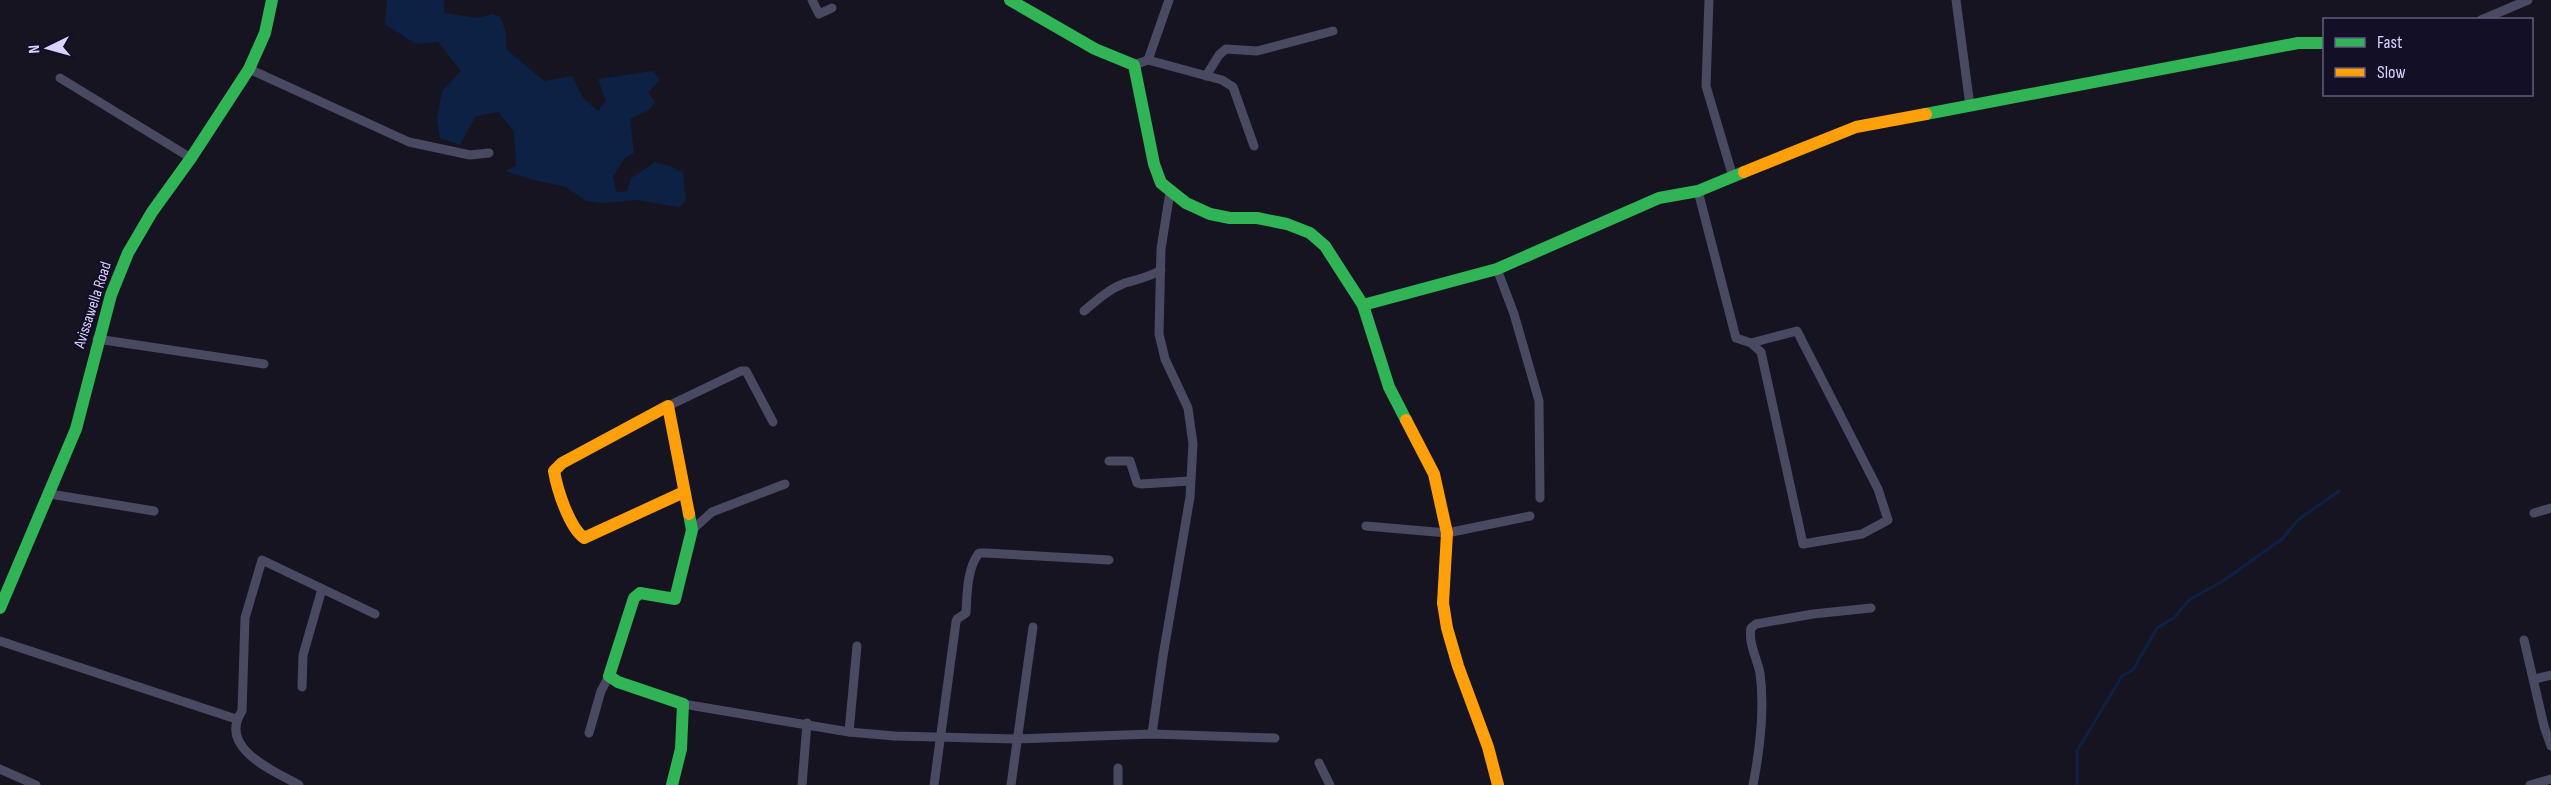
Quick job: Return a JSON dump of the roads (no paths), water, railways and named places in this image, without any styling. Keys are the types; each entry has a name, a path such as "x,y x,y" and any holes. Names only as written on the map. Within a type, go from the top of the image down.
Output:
{"street":[{"name":"Avissawella Road","path":"0,608 76,429 97,339 111,294 128,253 152,212 191,158 249,69 265,33 272,0"},
{"path":"812,0 819,15 832,8"},
{"path":"1010,0 1095,49 1134,64 1148,60 1222,80 1233,87 1254,146"},
{"path":"1148,60 1169,0"},
{"path":"1709,0 1706,86 1733,177"},
{"path":"1956,0 1970,106"},
{"path":"2486,18 2528,0"},
{"path":"1206,76 1219,55 1226,50 1257,51 1333,32"},
{"path":"1363,305 1497,269 1659,198 1698,191 1856,127 2298,43 2323,43"},
{"path":"1134,64 1154,164 1161,183 1170,192 1210,214 1230,218 1257,218 1311,233 1325,246 1363,305 1389,387 1434,474 1448,532 1443,603 1447,628 1458,666 1488,747 1498,785"},
{"path":"249,69 410,142 470,155 489,153"},
{"path":"60,78 191,158"},
{"path":"1698,191 1736,338 1751,343 1761,352 1803,544 1862,534 1888,520 1878,489 1797,331 1751,343"},
{"path":"1152,734 1190,480 1192,430 1188,408 1164,359 1159,334 1164,221 1170,192"},
{"path":"1497,269 1514,314 1539,401 1540,498"},
{"path":"1084,311 1104,294 1123,284 1151,276 1161,270"},
{"path":"97,339 264,364"},
{"path":"684,492 584,538 577,533 554,478 554,471 562,463 668,406 741,371 746,371 773,422"},
{"path":"589,733 601,691 609,676 634,598 640,593 668,600 675,599 692,530 668,406"},
{"path":"1109,460 1130,460 1137,483 1141,484 1190,480"},
{"path":"692,530 712,513 785,484"},
{"path":"50,494 154,511"},
{"path":"2534,513 2551,507"},
{"path":"1366,526 1448,532 1530,516"},
{"path":"934,785 956,622 966,613 971,567 979,553 1108,560"},
{"path":"299,785 252,759 237,738 236,719 242,711 245,618 262,560 375,614"},
{"path":"302,687 303,655 322,589"},
{"path":"1753,785 1759,752 1761,713 1760,673 1750,634 1751,628 1756,624 1813,614 1871,608"},
{"path":"1011,785 1033,627"},
{"path":"2524,640 2535,679 2544,726 2551,746"},
{"path":"0,641 236,719"},
{"path":"849,732 857,646"},
{"path":"2535,679 2551,675"},
{"path":"609,676 618,682 683,704 807,723 849,732 1016,739 1152,734 1275,738"},
{"path":"672,785 681,749 683,704"},
{"path":"802,785 807,723"},
{"path":"1319,763 1330,785"},
{"path":"1118,768 1118,785"},
{"path":"0,769 36,785"},
{"path":"2530,785 2551,779"}],"water":[{"path":"387,0 444,0 444,13 478,18 492,14 500,17 505,29 507,50 544,81 572,76 583,98 598,111 606,101 598,79 653,71 660,80 648,93 655,102 649,110 630,119 634,153 625,158 613,176 616,192 627,191 631,178 655,162 683,173 686,200 679,207 637,200 601,203 586,201 566,187 505,171 516,166 514,132 499,112 476,116 460,145 440,138 437,119 442,91 461,71 438,42 416,44 385,24"}],"waterway":[{"path":"2077,785 2077,751 2122,676 2133,670 2157,628 2175,617 2189,600 2223,581 2282,539 2299,519 2339,491"}]}
